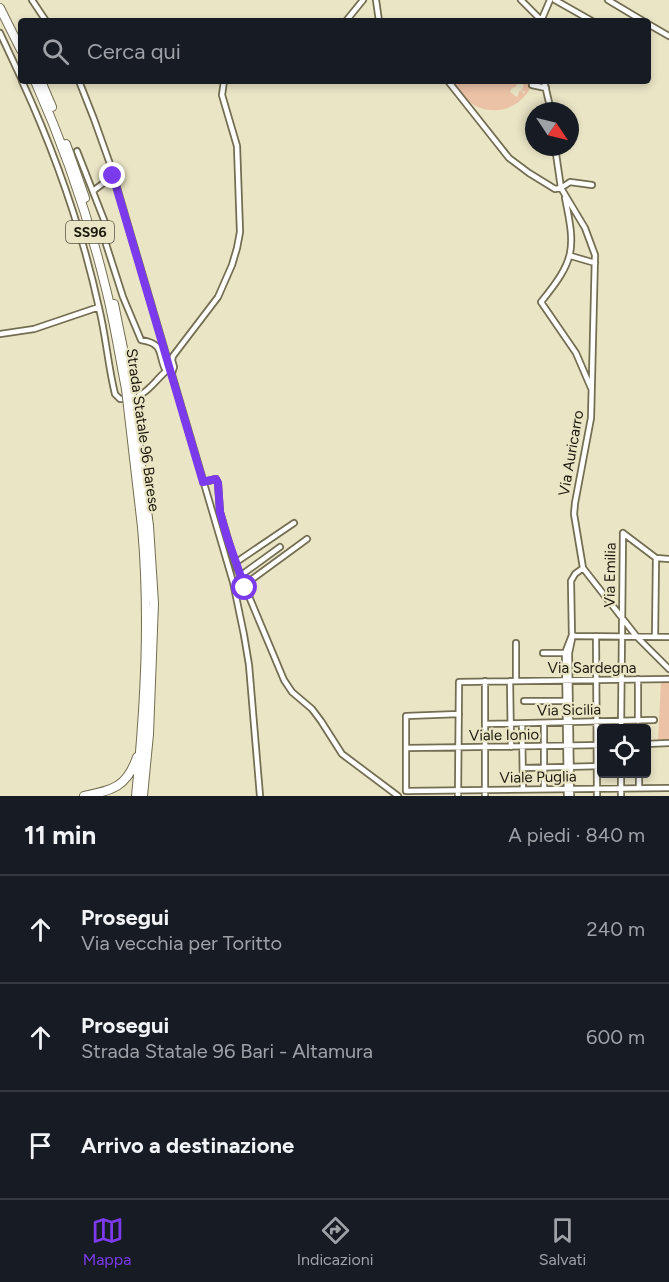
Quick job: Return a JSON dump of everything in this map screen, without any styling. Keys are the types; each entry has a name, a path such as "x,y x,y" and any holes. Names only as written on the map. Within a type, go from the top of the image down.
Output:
{"highway":[{"path":"1,0 18,32"},
{"path":"0,8 18,44"},
{"name":"Strada Statale 96 Barese","path":"36,84 60,144 92,240 105,285 128,389"},
{"name":"Strada Statale 96 Barese","path":"42,84 88,206 125,348 154,603 149,734 143,796"},
{"name":"Strada Statale 96 Barese","path":"136,796 145,706 147,602 145,527"},
{"path":"88,795 118,786 127,780 141,744"},
{"path":"88,795 103,796"}],"street":[{"path":"32,0 44,18"},
{"path":"348,18 363,0"},
{"path":"376,0 379,18"},
{"path":"521,0 539,18"},
{"path":"542,18 550,0"},
{"path":"555,0 587,18"},
{"path":"608,0 638,18"},
{"path":"651,26 669,36"},
{"path":"0,33 18,71"},
{"path":"24,84 52,152 81,242 99,307 116,397 123,399 143,394 174,367 173,356 218,297 232,266 240,232 237,146 222,96 224,84"},
{"name":"SS96","path":"80,84 113,176 169,372 233,582 244,635 260,796"},
{"path":"450,84 509,158 542,182 562,190"},
{"path":"545,84 549,102"},
{"path":"532,85 546,88"},
{"path":"77,151 105,225 106,244 123,297 141,340 154,342 158,346 169,372"},
{"name":"Via Auricarro","path":"556,156 562,190 592,243 595,263 591,418 574,503 584,568 637,637 669,669"},
{"path":"93,191 113,176"},
{"path":"562,190 570,182 592,185"},
{"path":"562,190 572,232 571,256 564,272 541,302 576,352 592,393"},
{"path":"571,256 595,263"},
{"path":"0,334 34,329 99,307"},
{"path":"203,482 216,479 218,483 220,512 235,563 284,680 292,692 312,709 342,754 398,796"},
{"path":"235,563 294,523"},
{"name":"Via Emilia","path":"621,721 623,533 656,558"},
{"path":"244,585 307,539"},
{"path":"240,576 280,547"},
{"path":"655,637 656,558 669,559"},
{"path":"569,796 568,680 572,634 571,581 575,574 584,568"},
{"path":"572,634 575,636 669,637"},
{"path":"568,722 565,701 568,680 565,653 572,634"},
{"path":"596,636 597,730"},
{"path":"511,747 516,643"},
{"path":"543,652 565,653"},
{"path":"638,679 638,721"},
{"name":"Via Sardegna","path":"459,714 459,682 669,679"},
{"path":"485,681 485,793"},
{"path":"524,701 565,701"},
{"path":"407,748 406,716 459,714 458,793"},
{"name":"Via Sicilia","path":"485,724 654,720"},
{"path":"544,723 544,789"},
{"path":"522,724 523,789"},
{"path":"651,744 669,743"},
{"name":"Viale Ionio","path":"407,748 597,745"},
{"name":"Viale Puglia","path":"407,748 406,791 485,793 523,789 669,788"},
{"path":"523,768 597,766"},
{"path":"597,796 598,778"},
{"path":"621,778 621,796"},
{"path":"639,778 639,788"}],"shaded area":[{"path":"454,84 517,84 510,92 517,97 520,90 524,94 525,92 521,90 523,84 531,84 523,98 516,104 499,110 480,108 463,95"},
{"path":"661,682 669,682 669,740 658,741"}],"route":[{"path":"113,176 203,482 216,479 218,483 220,512 245,588"}]}
